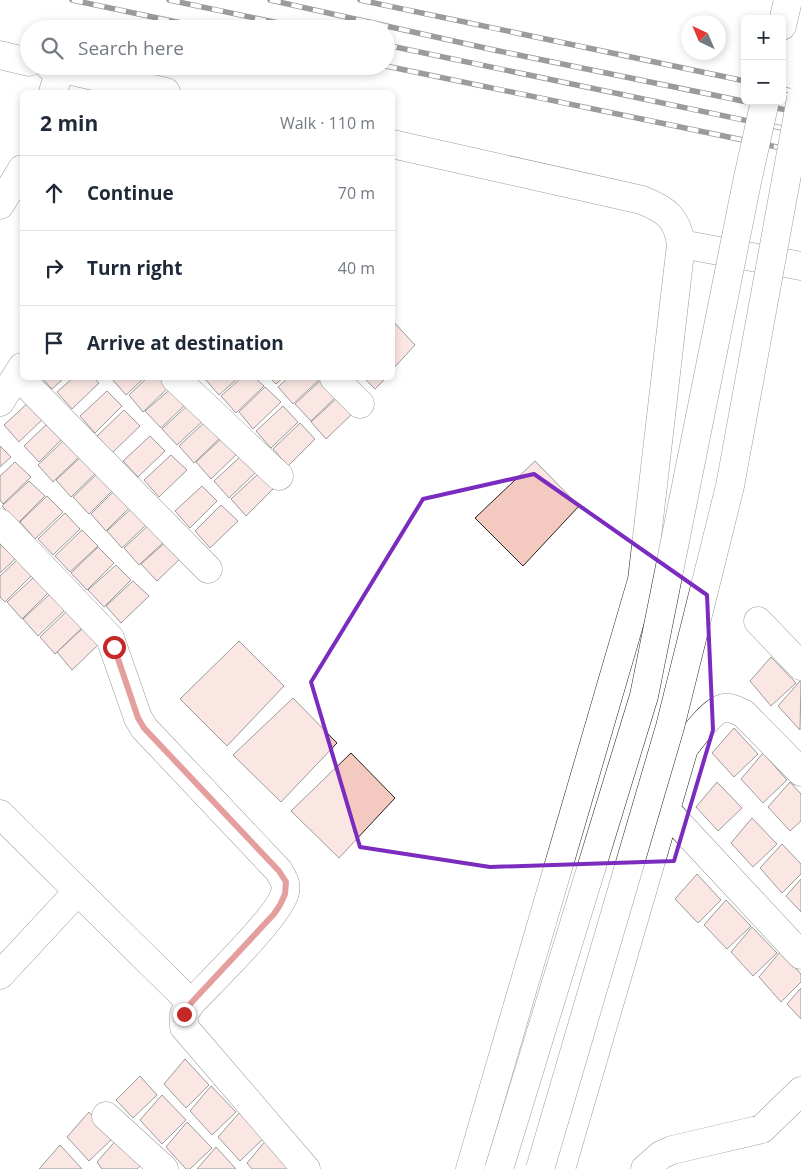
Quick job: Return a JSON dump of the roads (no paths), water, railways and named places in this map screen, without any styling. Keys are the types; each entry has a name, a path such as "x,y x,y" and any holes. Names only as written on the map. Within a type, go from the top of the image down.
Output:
{"street":[{"path":"785,15 788,0"},
{"path":"0,55 20,60"},
{"path":"54,76 152,90"},
{"path":"540,1169 670,727 730,486 801,98"},
{"path":"499,1169 644,696 764,105"},
{"path":"395,145 642,200 670,215 678,228 681,244 642,580 470,1169"},
{"path":"0,205 20,172"},
{"path":"681,244 801,266"},
{"path":"0,402 20,371"},
{"path":"29,380 208,569"},
{"path":"177,380 279,476"},
{"path":"336,380 360,404"},
{"path":"0,523 110,638 138,718 144,728 279,871 286,882 285,894 274,914 191,1003 184,1014 184,1028 306,1169"},
{"path":"758,621 801,666"},
{"path":"561,1169 684,748 715,712 724,708 734,708 744,714 801,772"},
{"path":"666,810 801,955"},
{"path":"0,814 191,1003"},
{"path":"0,975 78,891"},
{"path":"645,1169 661,1155 672,1150 762,1129 796,1104"},
{"path":"106,1116 164,1169"}],"railway":[{"path":"72,0 167,20"},
{"path":"169,0 264,20"},
{"path":"270,0 360,20"},
{"path":"360,0 741,80"},
{"path":"395,28 801,113"},
{"path":"395,47 801,132"},
{"path":"395,68 801,152"},
{"path":"786,90 801,93"}]}
